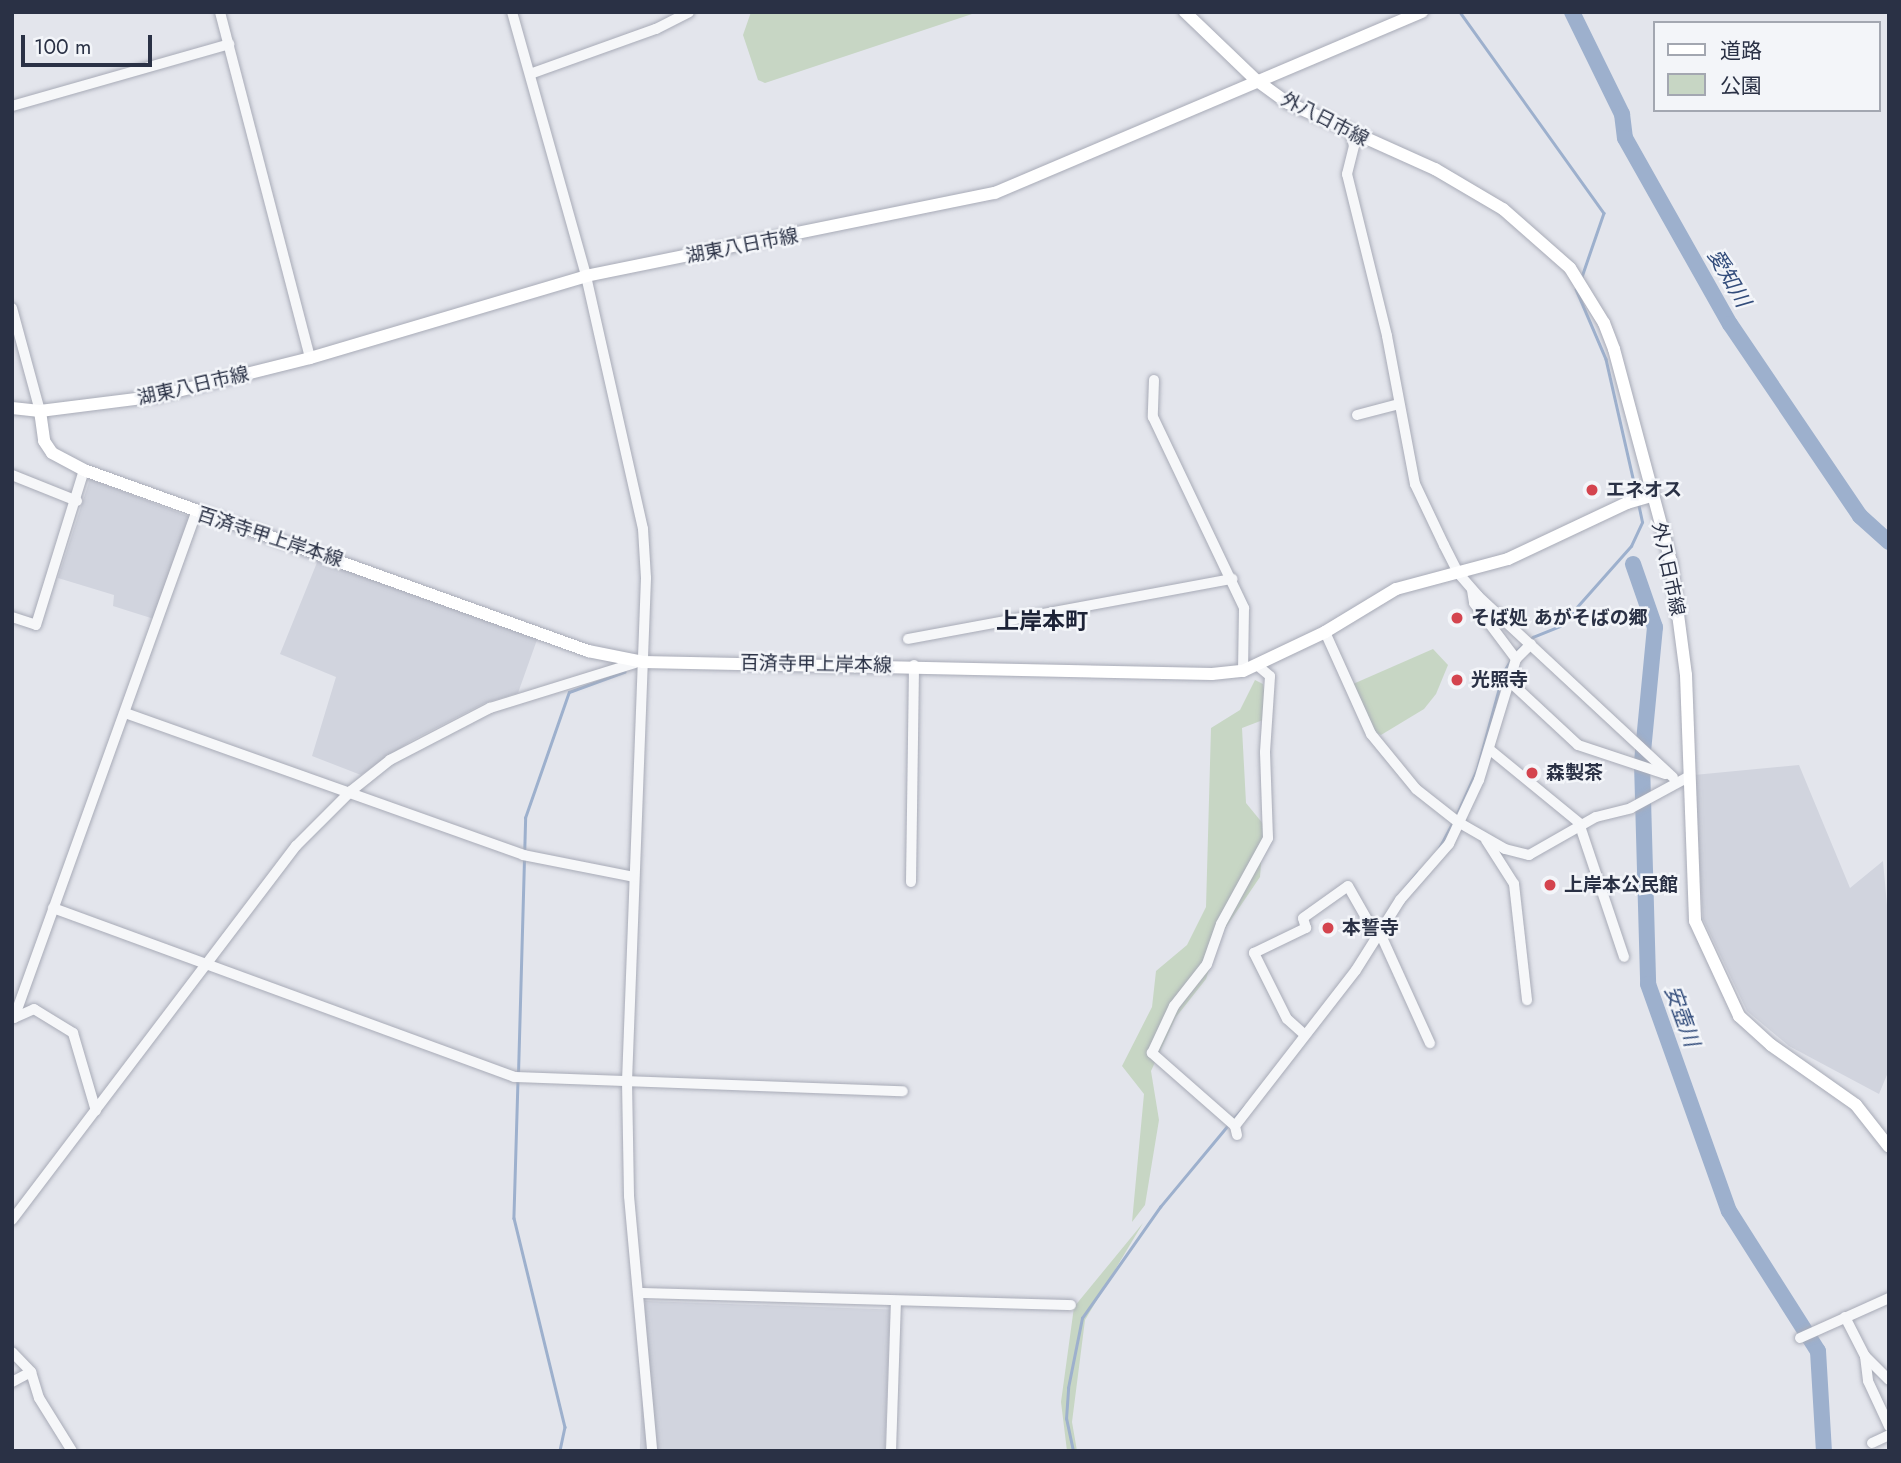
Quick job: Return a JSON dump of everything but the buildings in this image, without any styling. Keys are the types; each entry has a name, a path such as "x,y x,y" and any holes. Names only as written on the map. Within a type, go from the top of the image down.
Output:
{"main road":[{"name":"外八日市線","path":"1185,12 1256,80 1288,103 1435,169 1503,209 1537,234 1570,268 1604,323 1614,349 1646,497 1671,561 1686,675 1695,921 1739,1016 1771,1045 1863,1111 1889,1147"},
{"name":"湖東八日市線","path":"40,411 158,396 310,358 586,276 995,193 1256,80 1422,12"},
{"path":"12,408 40,411"},
{"name":"百済寺甲上岸本線","path":"40,411 44,441 52,453 84,470 196,513 364,568 588,651 643,662 914,665 1212,674 1243,671 1325,632 1396,589 1508,559 1627,503 1646,497"}],"street":[{"path":"220,12 310,358"},
{"path":"512,12 586,276 643,529 643,662 627,1081 629,1196 652,1451"},
{"path":"530,74 656,29 689,12"},
{"path":"12,106 229,44"},
{"path":"1352,134 1354,146 1347,174 1415,484 1459,574 1472,590 1673,777"},
{"path":"12,308 40,411"},
{"path":"1154,380 1153,417 1244,608 1243,671"},
{"path":"1357,415 1399,404"},
{"path":"12,617 36,625 77,501 84,470"},
{"path":"12,475 77,501"},
{"path":"96,1111 73,1032 34,1010 14,1018 196,513"},
{"path":"908,639 1232,579"},
{"path":"1472,590 1474,603 1516,659"},
{"path":"1325,632 1371,734 1423,797 1458,822 1529,855 1581,825 1631,808 1688,777"},
{"path":"1258,666 1270,676 1265,752 1268,838 1221,924 1207,964 1174,1006 1152,1053 1236,1131 1411,885 1443,854 1489,748 1507,679 1516,659 1531,644"},
{"path":"12,1220 296,846 351,792 390,760 489,708 643,662"},
{"path":"911,882 914,665"},
{"path":"1507,679 1578,745 1673,777 1688,777"},
{"path":"125,713 523,855 634,877"},
{"path":"1489,748 1581,825 1624,957"},
{"path":"1484,836 1514,884 1527,1000"},
{"path":"1305,1035 1287,1019 1254,953 1306,928 1303,918 1348,886 1378,935 1430,1043"},
{"path":"53,908 514,1077 903,1091"},
{"path":"639,1293 1071,1305"},
{"path":"1800,1338 1889,1298"},
{"path":"891,1451 896,1301"},
{"path":"1845,1317 1865,1356 1889,1380"},
{"path":"12,1352 31,1372 39,1398 67,1450"},
{"path":"1865,1356 1868,1381 1889,1426"},
{"path":"12,1382 31,1372"},
{"path":"1872,1443 1889,1434"}],"shaded area":[{"path":"90,479 190,517 154,619 113,606 114,595 58,578"},
{"path":"318,560 538,637 518,693 485,703 411,741 361,775 312,756 336,677 280,654"},
{"path":"1799,765 1850,888 1883,861 1889,927 1889,1070 1879,1094 1789,1046 1747,1011 1703,919 1694,775"},
{"path":"645,1301 890,1310 885,1451 640,1451"}],"green space":[{"path":"751,12 978,12 765,83 758,80 743,35"},
{"path":"1433,649 1448,665 1436,694 1424,709 1381,735 1374,732 1353,684"},
{"path":"1255,680 1263,684 1267,711 1263,720 1242,728 1246,803 1264,825 1260,877 1220,936 1206,979 1176,1017 1151,1071 1159,1120 1145,1205 1132,1222 1144,1094 1122,1066 1152,1007 1156,971 1187,945 1206,907 1211,728 1240,710"},
{"path":"1143,1223 1085,1320 1072,1422 1077,1451 1067,1451 1061,1402 1074,1307"}],"waterway":[{"path":"1460,12 1604,213 1582,277"},
{"name":"愛知川","path":"1572,12 1622,114 1625,138 1730,324 1860,516 1889,542"},
{"path":"1576,289 1606,359 1637,496"},
{"path":"1515,652 1533,637 1560,626 1631,546 1642,522 1638,503"},
{"name":"安壺川","path":"1633,564 1655,627 1642,763 1648,984 1729,1211 1818,1351 1824,1451"},
{"path":"1456,816 1477,769 1503,673 1512,658"},
{"path":"518,1074 525,818 569,692 624,672"},
{"path":"1438,850 1453,822"},
{"path":"1404,889 1417,873"},
{"path":"518,1080 514,1218 565,1427 560,1451"},
{"path":"1233,1119 1245,1106"},
{"path":"1073,1451 1066,1419 1068,1388 1082,1318 1160,1207 1229,1124"}],"place":[{"name":"エネオス","path":"1592,490"},
{"name":"そば処 あがそばの郷","path":"1457,618"},
{"name":"光照寺","path":"1457,680"},
{"name":"森製茶","path":"1532,773"},
{"name":"上岸本公民館","path":"1550,885"},
{"name":"本誓寺","path":"1328,928"}],"district":[{"name":"上岸本町","path":"1042,621"}]}
